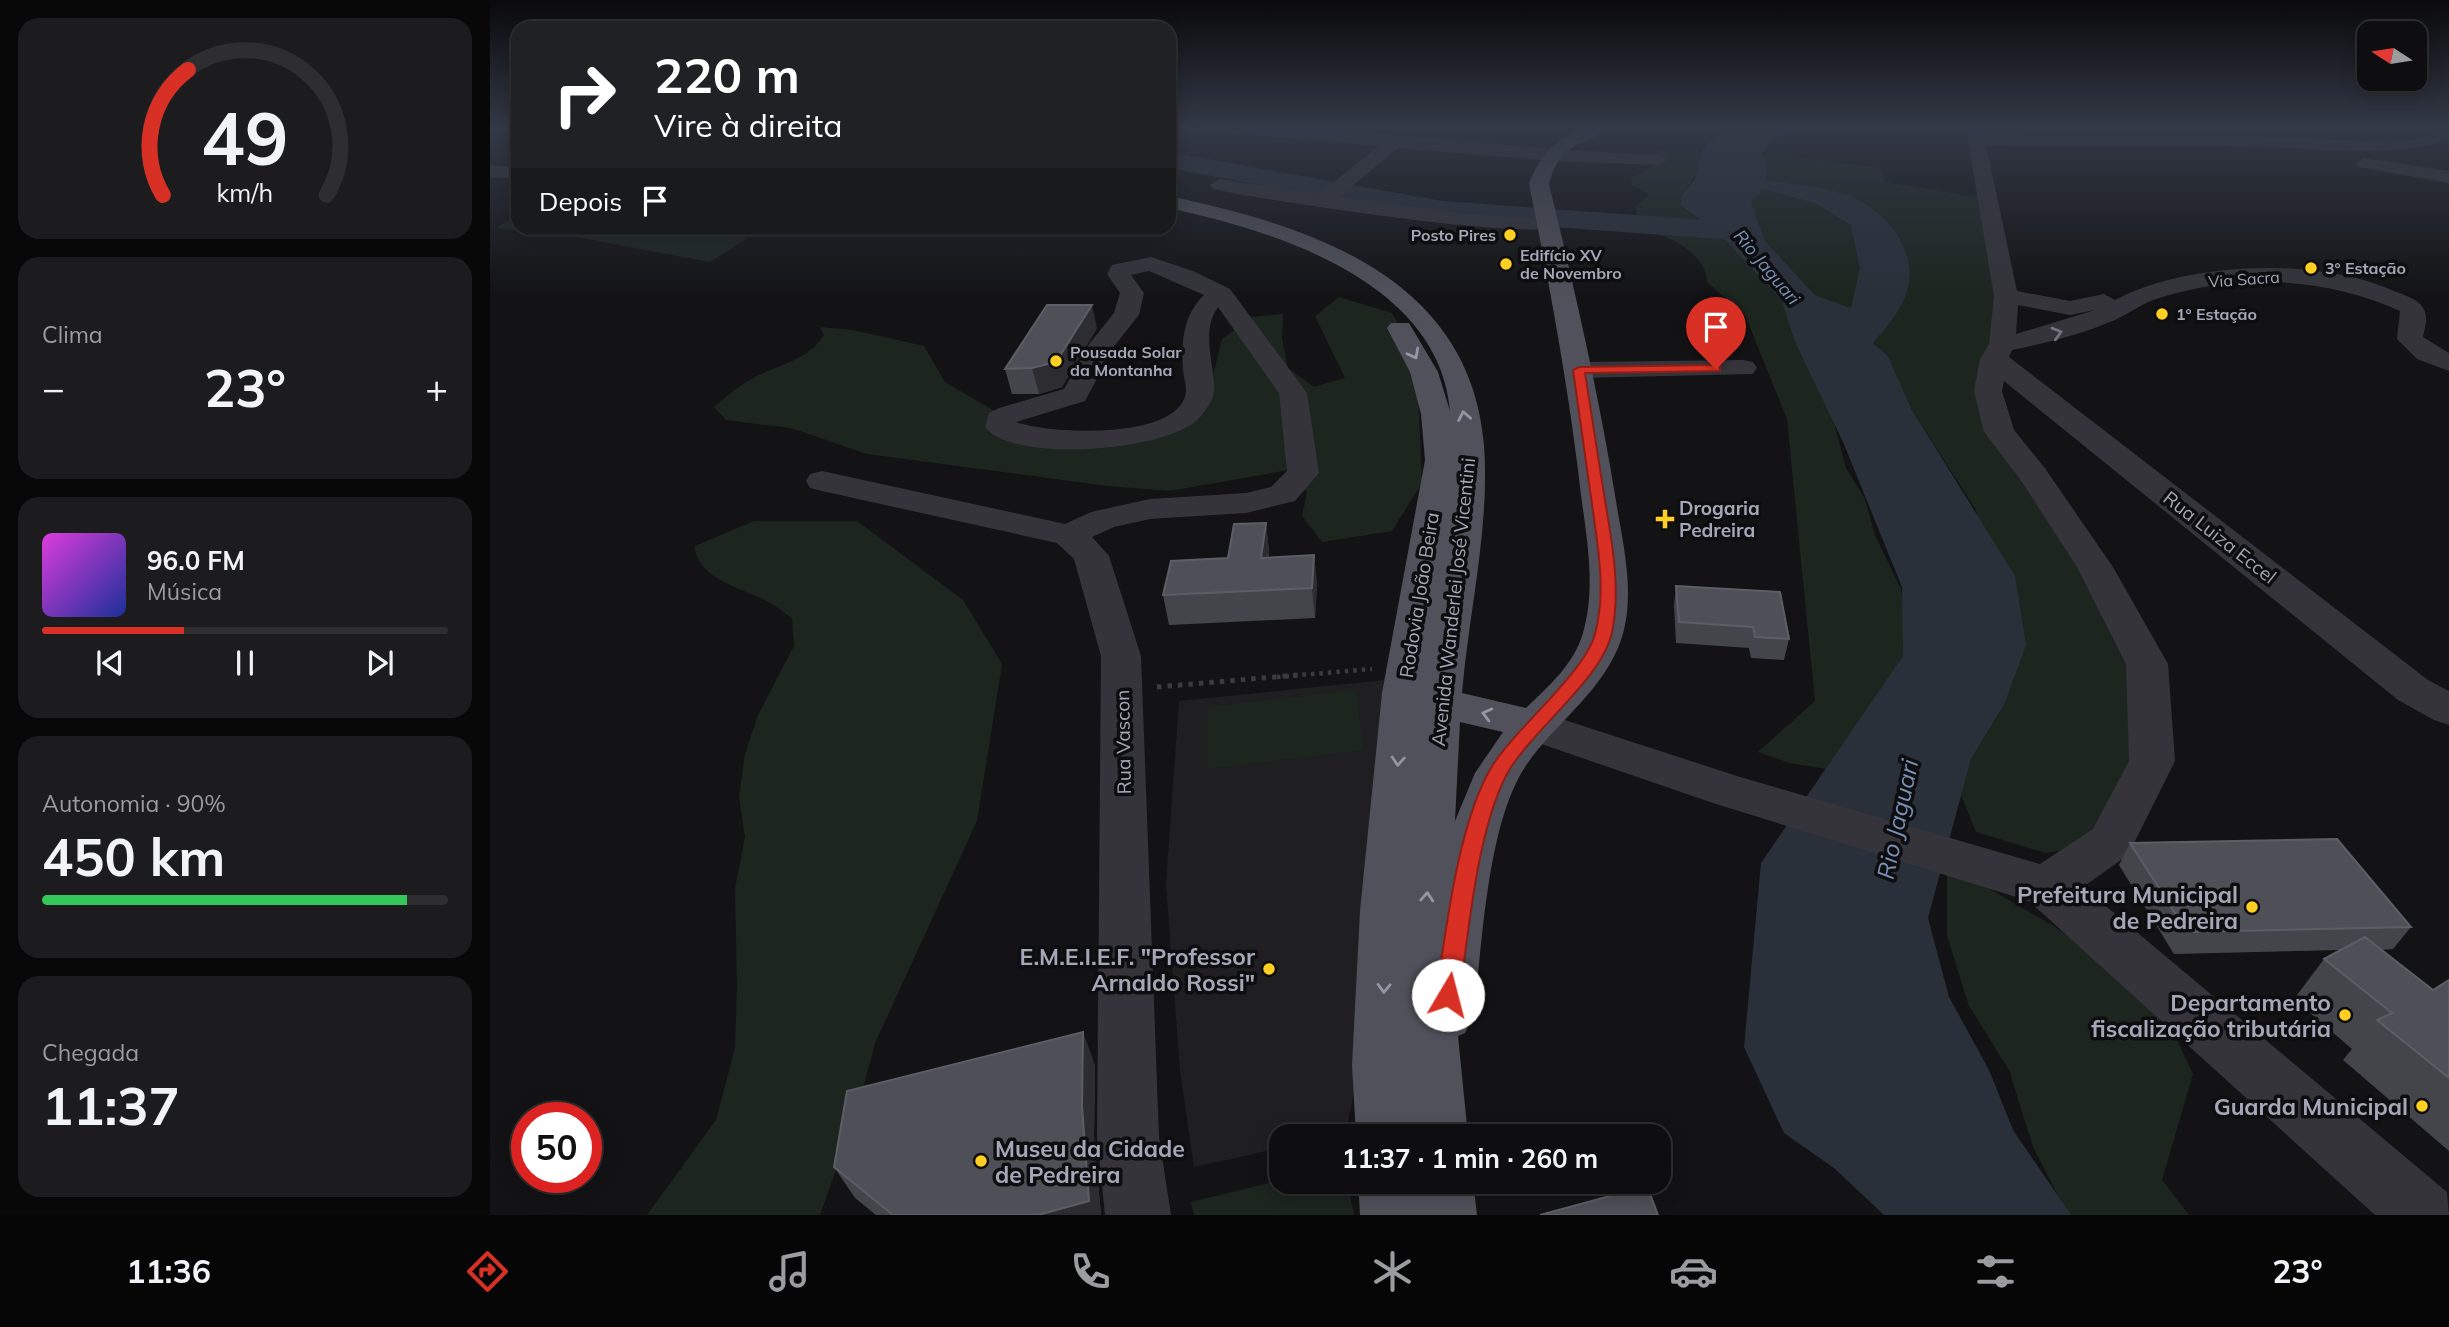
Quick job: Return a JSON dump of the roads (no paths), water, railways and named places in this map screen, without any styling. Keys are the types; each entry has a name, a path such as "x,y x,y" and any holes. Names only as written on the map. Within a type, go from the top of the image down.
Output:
{"main road":[{"path":"1435,1115 1459,921 1480,815 1499,772 1534,725 1597,654 1604,632 1608,569 1579,370 1539,183"},
{"path":"1176,201 1215,198"},
{"name":"Avenida Wanderlei José Vicentini","path":"1215,198 1260,223 1314,244 1352,263 1382,284 1427,326 1453,369 1471,452 1417,687 1424,938 1435,1115"},
{"name":"Rodovia João Beira","path":"1176,212 1249,230 1301,251 1335,270 1381,306 1401,329 1418,361 1436,414 1441,460 1417,687 1386,924 1382,1065 1386,1124"},
{"path":"1417,687 1534,725"},
{"path":"1391,1194 1393,1215"},
{"path":"1442,1194 1444,1215"}],"street":[{"path":"1331,194 1345,183"},
{"path":"1994,183 2006,296 1998,351 1988,391 1999,432 2033,474 2095,567 2147,664 2152,761 2111,842 2046,886"},
{"path":"1215,198 1331,194 1453,220 1547,222"},
{"path":"822,481 1069,535 1103,519 1150,509 1246,503 1283,494 1303,472 1293,393 1220,294 1185,276 1151,264 1120,270 1119,274 1132,293 1126,315 1103,343 1075,395 1009,414 1000,419 1000,428 1016,435 1076,440 1140,435 1164,428 1187,415 1200,393 1196,368 1197,330 1204,306 1209,299 1220,294"},
{"name":"Via Sacra","path":"2006,296 2070,308 2202,282 2293,275 2331,279 2385,293 2410,307 2414,316 2410,339 2437,353"},
{"name":"Via Sacra","path":"1998,351 2067,330 2140,294"},
{"name":"Rua Luiza Eccel","path":"1998,351 2413,690 2449,710"},
{"path":"1579,370 1743,368"},
{"name":"Rua Vascon","path":"1069,535 1091,556 1121,656 1128,1136 1138,1215"},
{"path":"1534,725 1730,791 2046,886 2424,1215"}],"water":[{"name":"Rio Jaguari","path":"1692,183 1782,183 1826,190 1849,196 1872,208 1892,228 1906,253 1909,280 1906,294 1892,320 1873,343 1888,356 1912,410 2015,576 2026,645 2004,705 1971,759 1928,918 1949,997 1989,1070 2013,1130 2071,1215 1884,1215 1834,1168 1784,1133 1744,1047 1761,863 1903,656 1902,587 1843,442 1795,342 1782,301 1722,236 1680,205 1682,196","holes":["1763,189 1815,203 1851,225 1860,268 1851,308 1815,295 1765,241 1751,202"]}],"waterway":[{"name":"Rio Jaguari","path":"1293,183 1442,210 1521,218 1733,231"}],"place":[{"name":"Posto Pires","path":"1510,235"},
{"name":"Edifício XV de Novembro","path":"1506,264"},
{"name":"3° Estação","path":"2311,268"},
{"name":"1° Estação","path":"2162,314"},
{"name":"Pousada Solar da Montanha","path":"1056,361"},
{"name":"Drogaria Pedreira","path":"1665,519"},
{"name":"Prefeitura Municipal de Pedreira","path":"2252,907"},
{"name":"E.M.E.I.E.F. \"Professor Arnaldo Rossi\"","path":"1269,969"},
{"name":"Departamento fiscalização tributária","path":"2345,1015"},
{"name":"Guarda Municipal","path":"2422,1106"},
{"name":"Museu da Cidade de Pedreira","path":"981,1161"}]}
